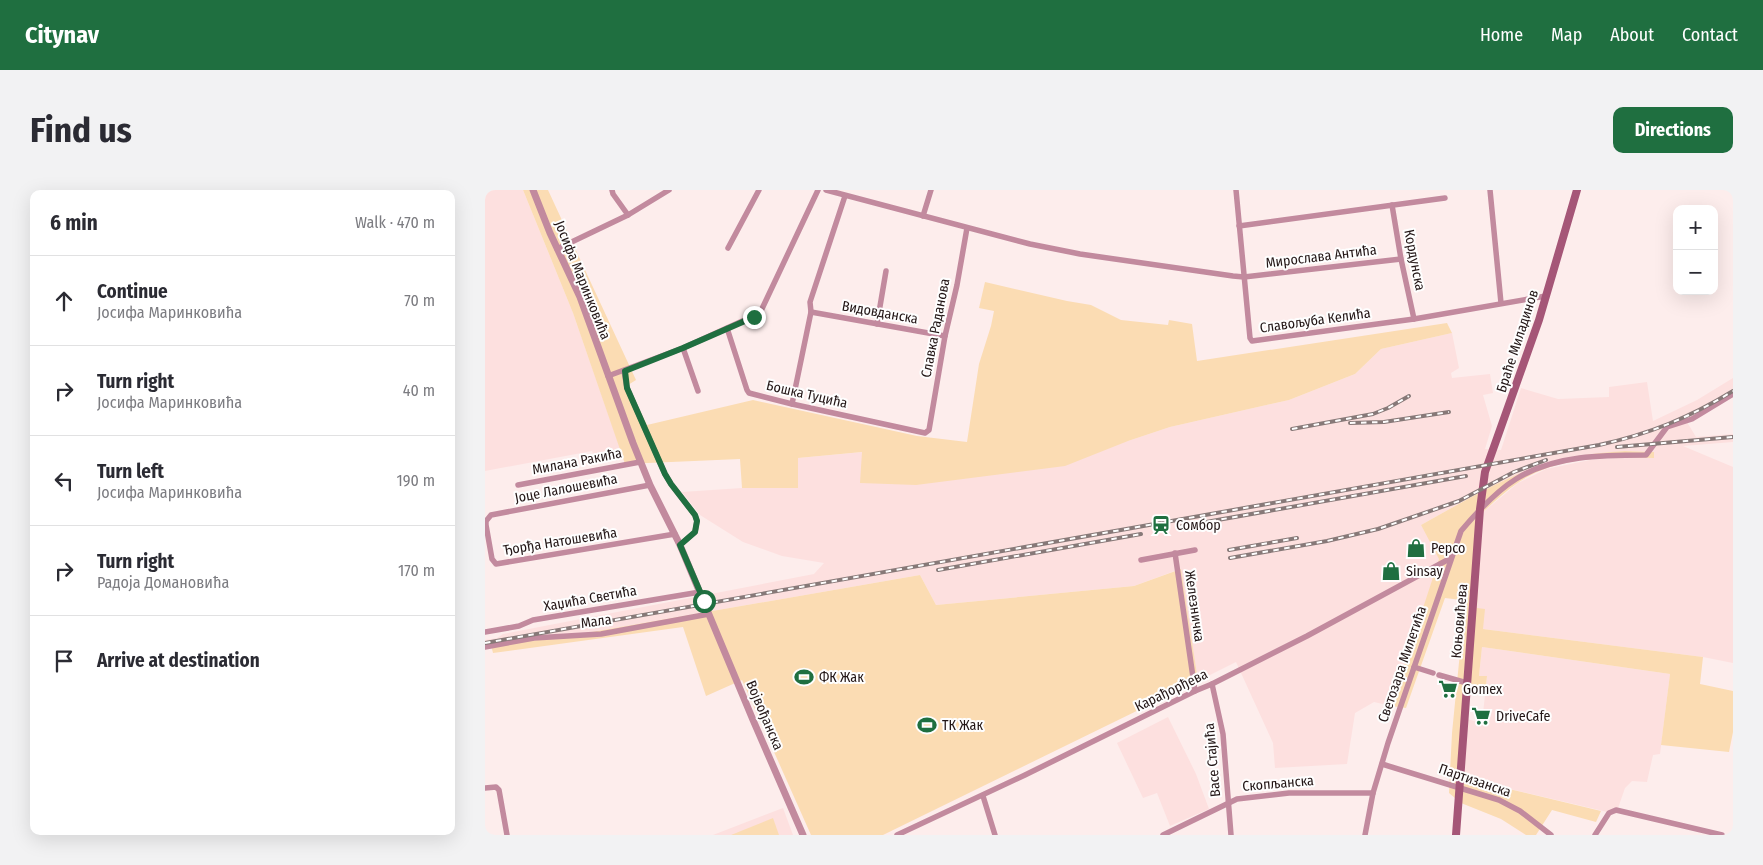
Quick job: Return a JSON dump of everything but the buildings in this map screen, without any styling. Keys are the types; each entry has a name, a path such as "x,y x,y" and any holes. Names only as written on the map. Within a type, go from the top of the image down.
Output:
{"main road":[{"name":"Браће Миладинов","path":"1481,500 1485,472 1546,296 1577,190"},
{"name":"Коњовићева","path":"1456,835 1481,500"}],"street":[{"name":"Јосифа Маринковића","path":"533,190 580,297 650,485 675,534 705,604"},
{"path":"612,190 628,215"},
{"path":"557,248 628,215 669,190"},
{"path":"728,248 759,190"},
{"path":"608,376 683,348 760,313 818,190"},
{"path":"826,190 1031,244 1080,254 1244,277 1236,190"},
{"path":"923,216 931,190"},
{"path":"1490,190 1501,303"},
{"path":"792,404 811,312 810,302 845,196"},
{"path":"1239,226 1445,198"},
{"name":"Кордунска","path":"1392,205 1414,319"},
{"name":"Славка Раданова","path":"927,432 967,228"},
{"name":"Мирослава Антића","path":"1244,277 1401,259"},
{"path":"877,324 887,271"},
{"name":"Славољуба Келића","path":"1244,277 1252,341 1414,319 1546,296"},
{"name":"Видовданска","path":"811,312 945,336"},
{"name":"Бошка Туцића","path":"727,328 747,390 755,396 927,432"},
{"path":"683,348 698,391"},
{"path":"625,371 627,388 665,474 695,515 697,521 695,532 680,545"},
{"name":"Светозара Милетића","path":"1365,835 1373,792 1461,531 1480,510 1509,484 1536,469 1579,459 1646,455 1667,427 1692,419 1733,394"},
{"name":"Милана Ракића","path":"518,485 641,462"},
{"name":"Јоце Лалошевића","path":"488,518 491,515 650,485"},
{"name":"Ђорђа Натошевића","path":"488,518 486,525 492,559 496,564 675,534"},
{"path":"1141,560 1195,550"},
{"name":"Железничка","path":"1175,554 1195,691"},
{"name":"Карађорђева","path":"897,835 1091,744 1315,632 1451,558"},
{"name":"Хаџића Светића","path":"485,632 519,626 533,620 700,592"},
{"name":"Војвођанска","path":"705,604 803,835"},
{"name":"Мала","path":"485,646 534,638 601,634 709,614"},
{"path":"1414,666 1433,673"},
{"path":"1439,675 1467,684"},
{"name":"Васе Стајића","path":"1211,684 1223,734 1231,835"},
{"name":"Партизанска","path":"1382,764 1490,796 1510,805 1551,835"},
{"path":"485,788 496,787 499,790 507,835"},
{"name":"Скопљанска","path":"1163,835 1237,799 1289,793 1373,792"},
{"path":"983,796 995,835"},
{"path":"1595,835 1611,812 1616,810 1722,835"}],"shaded area":[{"path":"485,190 523,190 573,313 620,448 594,456 592,451 485,471"},
{"path":"523,190 548,190 636,380 628,385 647,425 753,400 917,436 967,442 979,364 994,311 979,308 985,282 1091,305 1121,320 1168,325 1169,320 1192,324 1197,361 1447,323 1452,333 1381,349 1355,374 1289,400 1170,427 1065,466 916,485 860,483 862,452 798,458 798,488 742,488 740,459 625,464 573,313"},
{"path":"1452,333 1459,368 1451,373 1452,378 1490,374 1493,393 1483,395 1492,426 1485,449 1501,450 1521,388 1558,399 1609,397 1609,387 1647,382 1653,421 1697,400 1733,378 1733,396 1687,422 1696,437 1733,434 1733,442 1683,446 1733,467 1733,663 1703,657 1483,629 1477,608 1482,513 1518,483 1546,469 1590,460 1654,458 1654,452 1625,451 1539,465 1471,497 1421,525 1440,558 1391,706 1374,702 1355,713 1347,764 1275,768 1273,743 1236,662 1198,681 1180,569 1134,586 936,605 920,575 557,638 485,646 485,640 497,638 503,634 814,574 824,563 782,556 743,542 700,515 682,492 742,488 798,488 798,458 863,452 1128,441 1170,427 1289,400 1355,374 1381,349"},
{"path":"1625,451 1654,452 1654,458 1592,459 1561,464 1531,475 1518,483 1482,513 1477,608 1485,609 1483,629 1703,657 1700,684 1733,691 1733,732 1729,752 1661,745 1670,674 1482,647 1479,676 1487,676 1486,686 1469,684 1463,778 1601,811 1596,822 1552,810 1536,835 1526,835 1501,819 1461,803 1449,793 1452,733 1465,602 1445,598 1406,708 1391,706 1439,559 1421,525 1493,486 1538,466 1570,457"},
{"path":"1181,569 1198,681 883,835 811,835 742,680 706,696 683,627 493,653 491,645 557,638 920,575 936,605 1134,586"},
{"path":"1482,647 1670,674 1660,754 1653,755 1647,782 1632,781 1625,788 1616,814 1463,778 1467,719 1482,723 1487,676 1479,676"},
{"path":"1168,717 1196,774 1209,809 1170,826 1157,793 1143,798 1117,743"},
{"path":"783,808 793,835 713,835"},
{"path":"773,818 779,835 731,835"}],"railway":[{"path":"485,643 1599,445 1635,436 1668,424 1701,409 1733,391"},
{"path":"1292,429 1373,414 1409,396"},
{"path":"1350,423 1384,422 1449,412"},
{"path":"1617,447 1733,437"},
{"path":"1230,558 1327,541 1378,529 1459,501 1514,472 1546,460"},
{"path":"1178,527 1466,476"},
{"path":"938,570 1141,534"},
{"path":"1229,550 1297,538"}],"place":[{"name":"Сомбор","path":"1161,525"},
{"name":"Pepco","path":"1416,548"},
{"name":"Sinsay","path":"1391,571"},
{"name":"ФК Жак","path":"804,677"},
{"name":"Gomex","path":"1448,689"},
{"name":"DriveCafe","path":"1481,716"},
{"name":"ТК Жак","path":"927,725"}],"route":[{"path":"704,601 680,545 695,532 697,526 695,515 665,474 627,388 625,371 754,317"}]}
